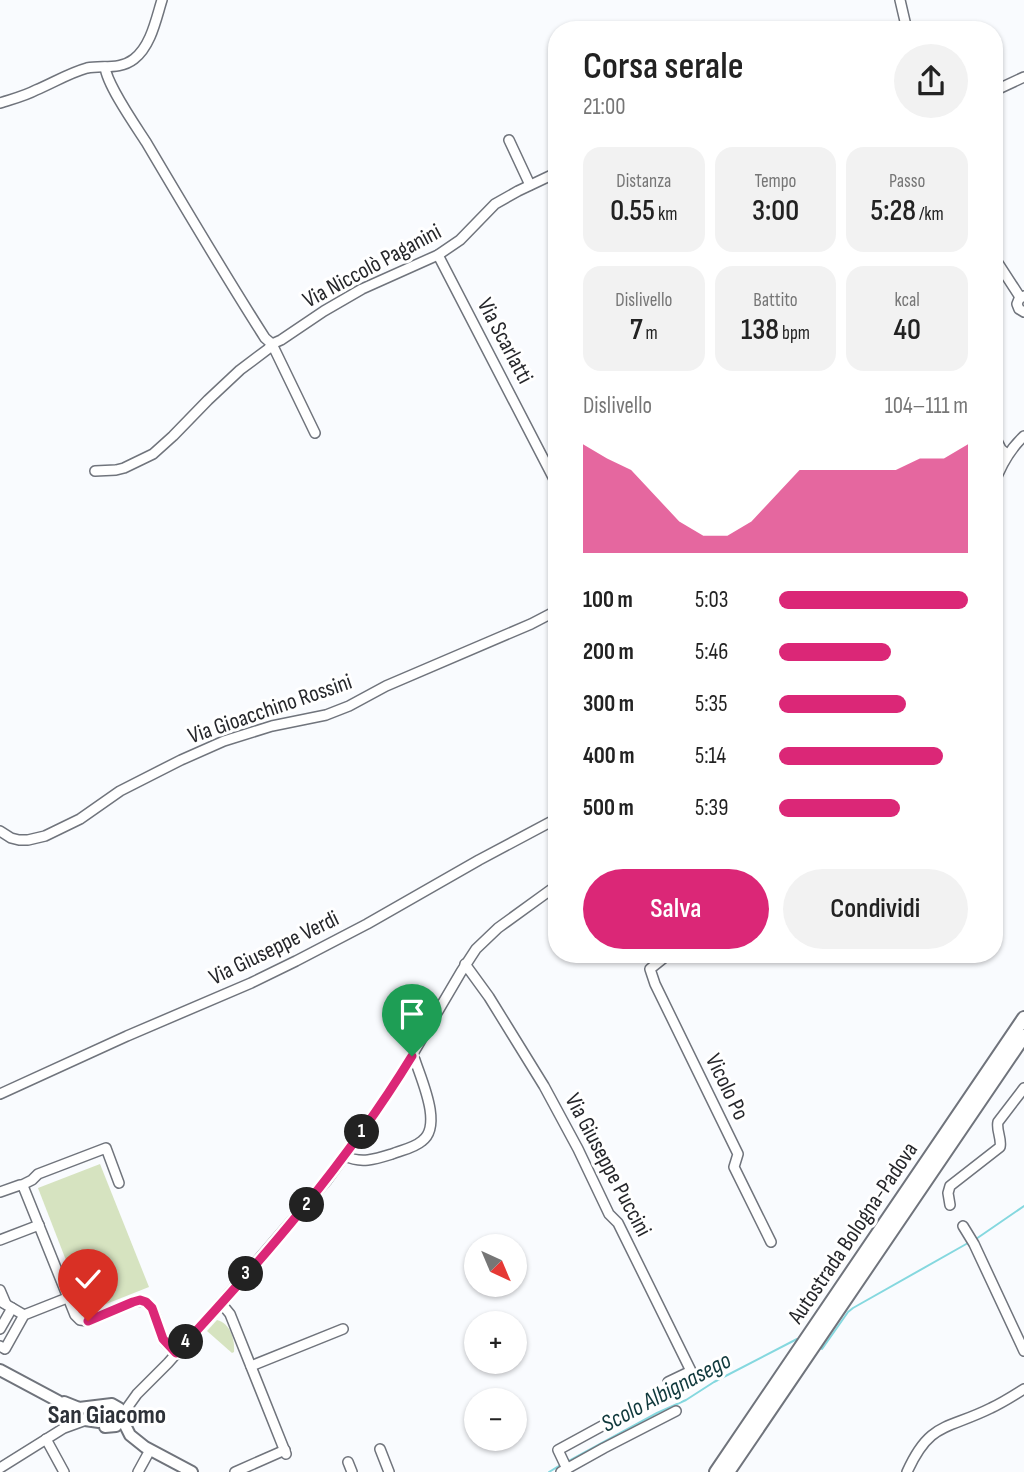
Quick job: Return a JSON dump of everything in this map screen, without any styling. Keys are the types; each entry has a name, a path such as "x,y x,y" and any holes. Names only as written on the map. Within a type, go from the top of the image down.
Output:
{"highway":[{"name":"Autostrada Bologna-Padova","path":"716,1472 1024,1018"},
{"name":"Autostrada Bologna-Padova","path":"728,1472 1024,1035"}],"main road":[{"path":"0,1370 77,1411 107,1405 120,1408 130,1435 148,1449"},
{"path":"107,1405 97,1415 102,1425 192,1472"},
{"path":"77,1411 78,1419 102,1425 116,1426 122,1417"}],"street":[{"path":"0,103 21,97 86,69 129,62 141,52 162,0"},
{"path":"900,0 905,21"},
{"path":"105,67 123,104 194,225 263,335 272,344 315,433"},
{"path":"1003,86 1024,76"},
{"path":"509,140 530,185"},
{"name":"Via Niccolò Paganini","path":"95,471 116,471 153,454 213,395 272,344 362,289 438,255 460,240 495,204 548,177"},
{"name":"Via Scarlatti","path":"438,255 548,468"},
{"path":"1003,270 1022,296 1017,301 1017,306 1024,312"},
{"path":"1003,462 1024,436"},
{"path":"1003,451 1007,454"},
{"name":"Via Gioacchino Rossini","path":"0,831 19,840 45,836 80,818 120,792 224,741 272,726 326,715 548,615"},
{"name":"Via Giuseppe Verdi","path":"0,1094 296,961 548,824"},
{"path":"122,1417 137,1394 306,1206 345,1156 386,1098 466,964 483,941 548,892"},
{"name":"Vicolo Po","path":"658,963 650,969 655,984 738,1154 734,1167 771,1242"},
{"name":"Via Giuseppe Puccini","path":"466,964 496,1008 563,1121 608,1213 618,1223 691,1371 668,1382"},
{"path":"345,1156 356,1160 376,1159 414,1145 426,1137 431,1128 431,1114 412,1056"},
{"path":"950,1205 950,1186 1000,1147 998,1122 1024,1088"},
{"path":"0,1192 106,1148 119,1183"},
{"path":"22,1185 75,1315 88,1321 133,1302 146,1302 152,1308 163,1339 176,1353"},
{"path":"0,1240 39,1226"},
{"path":"963,1226 1024,1351"},
{"path":"0,1290 6,1304 24,1315"},
{"path":"0,1346 5,1349 24,1315 67,1298"},
{"path":"221,1303 230,1314 286,1452 235,1472"},
{"path":"0,1329 6,1304"},
{"path":"251,1366 343,1329"},
{"path":"907,1472 920,1448 937,1430 990,1409 1024,1389"},
{"path":"107,1405 137,1394"},
{"path":"64,1428 77,1411"},
{"path":"613,1420 558,1450 564,1467 676,1411"},
{"path":"6,1468 64,1428 86,1420"},
{"path":"46,1439 64,1472"},
{"path":"138,1472 148,1449"},
{"path":"380,1449 389,1472"},
{"path":"348,1462 352,1472"}],"green space":[{"path":"100,1164 149,1287 86,1312 38,1188"},
{"path":"217,1320 225,1324 231,1332 234,1347 232,1353 207,1331"}],"waterway":[{"name":"Scolo Albignasego","path":"976,1239 1024,1206"},
{"name":"Scolo Albignasego","path":"822,1349 853,1308 968,1243"},
{"name":"Scolo Albignasego","path":"567,1462 797,1339"},
{"name":"Scolo Albignasego","path":"549,1472 562,1464"}],"district":[{"name":"San Giacomo","path":"107,1415"}],"route":[{"path":"88,1321 133,1302 140,1300 149,1303 165,1343 176,1353 327,1180 386,1098 412,1056"}]}
